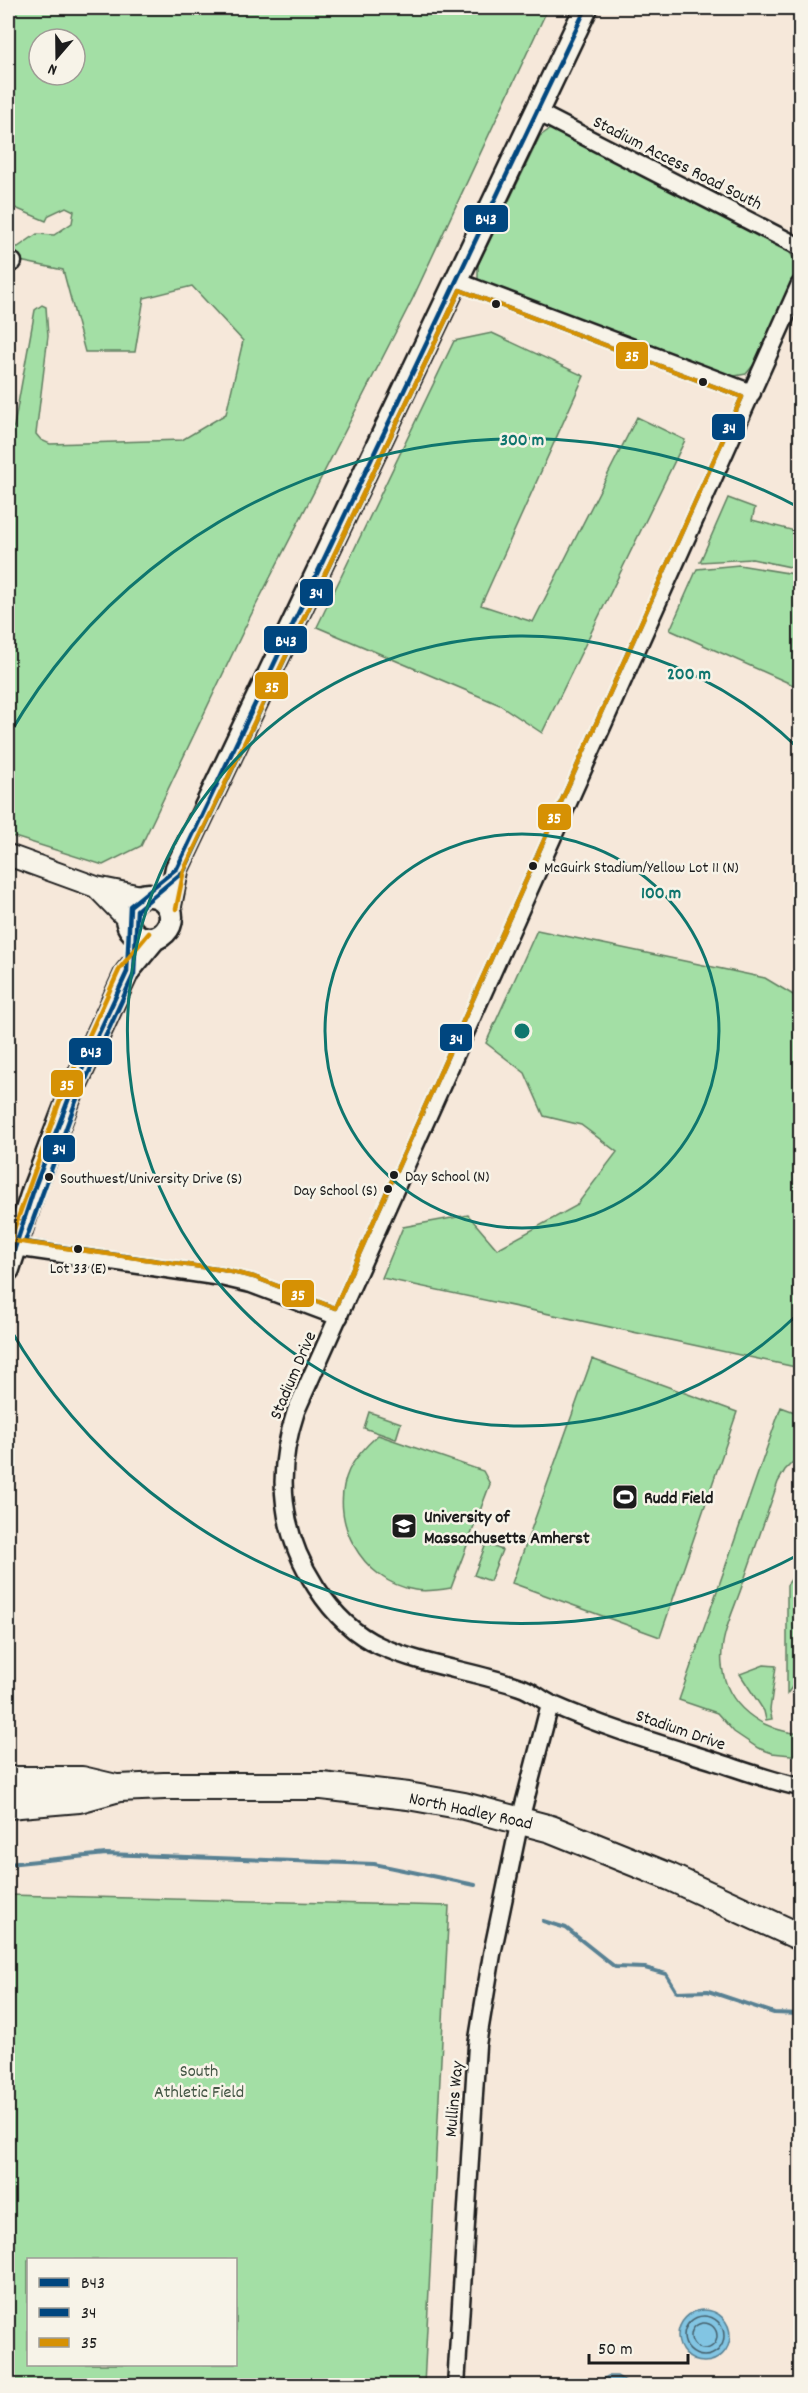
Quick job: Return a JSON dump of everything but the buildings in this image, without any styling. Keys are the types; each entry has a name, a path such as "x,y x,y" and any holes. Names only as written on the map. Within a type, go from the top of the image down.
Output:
{"main road":[{"path":"10,1254 69,1098 127,972 155,938 170,925 170,908 177,868 586,8"},
{"path":"127,972 130,906 177,868"},
{"path":"143,896 157,896 170,908"},
{"path":"129,923 140,936 155,938"},
{"path":"8,1780 82,1780 119,1788"},
{"name":"North Hadley Road","path":"119,1788 224,1785 350,1788 464,1806 520,1820 615,1853 801,1937"},
{"path":"8,1805 79,1799 119,1788"}],"street":[{"name":"Stadium Access Road South","path":"537,112 801,247"},
{"path":"456,281 752,393"},
{"name":"Stadium Drive","path":"801,284 296,1411 285,1453 285,1503 289,1523 307,1570 318,1588 345,1621 380,1646 433,1664 522,1687 550,1704 695,1755 801,1787"},
{"path":"8,855 96,887 143,896"},
{"path":"96,887 129,923"},
{"path":"10,1254 221,1277 251,1284 339,1317"},
{"path":"520,1820 550,1704"},
{"name":"Mullins Way","path":"456,2385 468,2151 477,2045 492,1954 520,1820"}],"green space":[{"path":"8,8 548,8 413,298 250,617 141,846 103,865 8,835 8,436 14,426 35,310 42,305 46,307 48,336 36,434 41,440 50,444 182,440 226,414 243,341 192,286 144,298 135,352 85,352 63,270 15,260 8,254 8,246 18,247 37,234 54,235 72,223 74,211 66,207 49,215 46,221 8,205"},
{"path":"550,129 789,251 796,265 795,276 756,362 746,374 729,377 484,284 478,279 478,265 540,136"},
{"path":"492,333 584,376 481,605 533,622 637,417 685,440 542,733 500,705 317,627 454,341"},
{"path":"728,498 755,508 752,520 799,532 800,569 752,559 700,562"},
{"path":"739,565 800,575 800,688 670,630 697,569"},
{"path":"537,930 765,978 800,999 800,1368 382,1278 403,1227 468,1215 497,1249 576,1206 617,1152 581,1125 544,1116 525,1073 486,1043"},
{"name":"Rudd Field","path":"592,1359 737,1412 660,1637 512,1583"},
{"path":"781,1407 800,1414 800,1455 785,1470 778,1482 728,1624 723,1645 722,1665 731,1693 748,1714 772,1727 800,1734 800,1756 772,1753 758,1748 734,1732 717,1713 679,1700"},
{"path":"369,1412 401,1423 396,1439 364,1428"},
{"path":"378,1435 483,1471 490,1484 451,1588 420,1591 396,1585 379,1575 354,1545 346,1527 343,1489 352,1465"},
{"path":"486,1544 502,1550 490,1581 474,1575"},
{"path":"800,1567 800,1676 787,1694 787,1585"},
{"path":"764,1665 776,1666 770,1710 772,1719 766,1720 764,1711 740,1674"},
{"name":"South Athletic Field","path":"8,1895 449,1906 424,2385 8,2385"}],"water":[{"path":"699,2310 709,2310 723,2317 730,2336 723,2355 709,2362 699,2362 689,2358 682,2351 678,2341 678,2331 682,2321 689,2314"},
{"path":"608,2376 617,2376 632,2385 592,2385"}],"waterway":[{"path":"8,1864 106,1854 374,1864 475,1885"},
{"path":"543,1921 566,1928 615,1967 645,1968 666,1974 677,1992 708,1991 774,2013 800,2014"}],"transit line":[{"name":"B43","path":"8,1269 34,1189 69,1098 127,972 130,906 177,868 586,8"},
{"name":"34","path":"460,290 742,397 335,1308 254,1277 223,1270 25,1242 76,1101 134,974 137,910 184,871 460,290"},
{"name":"35","path":"15,1241 223,1270 254,1277 335,1308 742,397 460,290 184,870 176,909"},
{"name":"35","path":"8,1246 62,1095 120,968 149,933"}],"place":[{"name":"McGuirk Stadium/Yellow Lot 11 (N)","path":"533,866"},
{"name":"Day School (N)","path":"394,1175"},
{"name":"Southwest/University Drive (S)","path":"49,1177"},
{"name":"Day School (S)","path":"388,1189"},
{"name":"Lot 33 (E)","path":"78,1249"},
{"name":"Rudd Field","path":"625,1497"},
{"name":"University of Massachusetts Amherst","path":"404,1526"}]}
